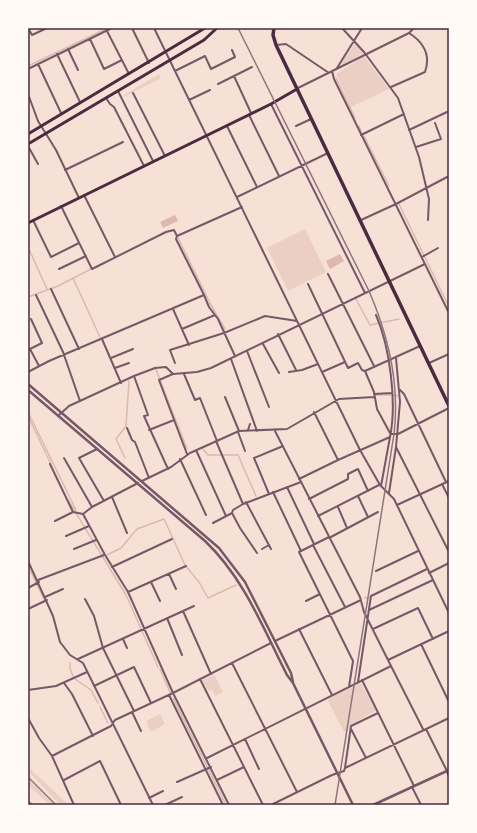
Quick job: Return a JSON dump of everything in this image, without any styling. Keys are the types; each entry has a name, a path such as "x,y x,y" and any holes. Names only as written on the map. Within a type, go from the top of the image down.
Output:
{"highway":[{"path":"274,28 273,35 276,45 428,364 447,398 449,407"}],"main road":[{"path":"28,134 61,113 149,63 205,28"},
{"path":"28,145 45,133 204,40 217,28"},
{"path":"28,223 207,136 271,104 297,89"}],"street":[{"path":"28,28 32,35 47,28"},
{"path":"28,69 112,28"},
{"path":"132,28 149,63"},
{"path":"154,28 360,450 380,486 389,492 397,505 449,613"},
{"path":"342,28 391,87 404,114 416,147 429,199 428,220"},
{"path":"336,69 362,28"},
{"path":"297,89 409,33 414,28"},
{"path":"107,31 129,74"},
{"path":"391,87 425,72 427,66 427,55 421,42 409,33"},
{"path":"90,39 104,69 122,60"},
{"path":"276,45 286,44 329,72"},
{"path":"68,49 78,70"},
{"path":"175,71 205,56 211,69 236,57 232,50"},
{"path":"58,54 80,102"},
{"path":"38,64 61,113"},
{"path":"218,84 252,67"},
{"path":"332,71 334,79 361,135 423,256 446,303 449,313"},
{"path":"234,76 279,176"},
{"path":"189,100 210,90"},
{"path":"118,91 153,162"},
{"path":"134,93 165,156"},
{"path":"28,94 41,126 79,198"},
{"path":"106,98 114,107 144,166"},
{"path":"271,104 365,293"},
{"path":"409,130 447,112"},
{"path":"361,135 404,114"},
{"path":"296,126 311,119"},
{"path":"416,147 441,139 436,123"},
{"path":"227,126 257,187"},
{"path":"65,170 123,142"},
{"path":"28,145 38,164"},
{"path":"237,197 328,153"},
{"path":"360,220 396,204 449,176"},
{"path":"84,195 115,257"},
{"path":"61,206 92,269 166,232 174,230 177,236 176,239 235,356"},
{"path":"177,236 242,207"},
{"path":"33,220 51,257 79,243"},
{"path":"423,256 438,248"},
{"path":"59,269 86,256"},
{"path":"187,454 159,380 173,374 202,371 230,359 263,344 298,323 343,304 426,264"},
{"path":"328,274 374,366"},
{"path":"308,284 348,368 358,363 362,370 365,371 374,395 377,409 390,435"},
{"path":"51,289 78,349"},
{"path":"36,295 64,355 80,401"},
{"path":"28,372 204,295"},
{"path":"173,309 189,345"},
{"path":"182,329 215,315"},
{"path":"376,315 388,360 392,394 390,435 380,486"},
{"path":"175,363 170,350 224,333 265,316 298,323"},
{"path":"31,319 42,343 30,349 39,366"},
{"path":"278,334 296,370"},
{"path":"102,339 121,383"},
{"path":"263,344 279,373"},
{"path":"365,371 420,346"},
{"path":"111,358 133,349"},
{"path":"247,351 269,407"},
{"path":"428,364 449,354"},
{"path":"389,492 398,434 400,390 396,358"},
{"path":"230,359 258,431"},
{"path":"322,372 345,362"},
{"path":"115,368 129,363"},
{"path":"289,372 302,370 318,364"},
{"path":"58,416 61,412 80,401 134,376 156,368 166,367 173,374"},
{"path":"184,374 195,400 200,398 243,504"},
{"path":"134,376 148,415 144,416 168,469"},
{"path":"28,384 183,515 208,537 229,559 252,594 291,673 293,683"},
{"path":"28,390 180,519 205,541 225,562 254,609 287,675 293,683 353,805"},
{"path":"400,390 404,394 446,482"},
{"path":"55,521 74,513 83,514 92,507 137,483 168,469 187,454 238,431 276,430 294,426 314,412 336,401 374,395 392,394"},
{"path":"225,397 245,451"},
{"path":"42,402 45,398"},
{"path":"213,523 232,513 233,510 246,502 300,481 338,460 390,435 398,434 449,407"},
{"path":"314,412 338,460"},
{"path":"150,430 174,420"},
{"path":"248,430 250,424"},
{"path":"75,431 78,427"},
{"path":"127,428 132,440 135,442 149,478"},
{"path":"276,430 360,600 362,609 423,729"},
{"path":"100,445 97,449 79,458 104,501"},
{"path":"269,494 254,458 283,446"},
{"path":"396,447 449,552"},
{"path":"196,450 226,516"},
{"path":"64,458 92,507"},
{"path":"180,459 206,515"},
{"path":"50,464 74,513"},
{"path":"120,469 123,465"},
{"path":"309,499 348,479 348,474 358,469 368,491"},
{"path":"397,505 449,481"},
{"path":"442,484 449,498"},
{"path":"318,516 380,486"},
{"path":"287,487 345,607"},
{"path":"273,492 301,551 299,552 353,661 349,687"},
{"path":"358,496 368,517"},
{"path":"112,497 127,533"},
{"path":"158,501 161,497"},
{"path":"246,502 271,549"},
{"path":"338,507 347,528"},
{"path":"301,551 378,512"},
{"path":"232,513 257,553"},
{"path":"83,514 86,527 94,541 128,592 143,630 173,693 207,758 208,768 217,780 229,805"},
{"path":"180,519 183,515"},
{"path":"66,536 86,527"},
{"path":"112,567 172,539"},
{"path":"74,549 94,541"},
{"path":"262,549 269,545"},
{"path":"376,571 418,551"},
{"path":"28,588 38,582 103,556"},
{"path":"225,562 229,559"},
{"path":"28,561 47,600 60,642 70,655 78,659 87,672 153,805"},
{"path":"429,573 449,563"},
{"path":"128,592 186,566"},
{"path":"358,682 371,596 427,568"},
{"path":"233,573 237,570"},
{"path":"169,574 176,589"},
{"path":"369,610 433,580"},
{"path":"150,582 160,601"},
{"path":"45,596 63,589"},
{"path":"247,597 252,594"},
{"path":"306,601 320,594"},
{"path":"85,599 94,616 103,648 117,675 141,731"},
{"path":"28,609 47,600"},
{"path":"52,756 93,736 110,726 115,720 211,674 275,640 360,600"},
{"path":"78,659 194,606"},
{"path":"254,609 258,607"},
{"path":"373,629 418,608 433,639"},
{"path":"183,611 211,674"},
{"path":"167,618 182,655"},
{"path":"264,631 269,628"},
{"path":"299,629 332,695"},
{"path":"388,660 449,631"},
{"path":"123,639 127,648"},
{"path":"421,644 449,702"},
{"path":"232,663 297,792"},
{"path":"207,758 391,666"},
{"path":"94,686 134,667 150,703"},
{"path":"28,690 63,683 87,672"},
{"path":"200,679 263,805"},
{"path":"362,680 421,805"},
{"path":"63,683 72,694 93,736"},
{"path":"169,695 208,768 223,805"},
{"path":"271,805 338,773 344,772 351,726 378,713"},
{"path":"28,718 39,738 52,756 74,805"},
{"path":"344,768 423,729 449,718"},
{"path":"351,728 366,758"},
{"path":"426,729 448,771 449,776"},
{"path":"245,739 260,769"},
{"path":"64,780 100,761 121,805"},
{"path":"217,780 244,767"},
{"path":"177,782 208,768"},
{"path":"373,805 448,771"},
{"path":"149,798 163,791"},
{"path":"165,805 182,797"}],"shaded area":[{"path":"355,44 364,53 342,65 340,64"},
{"path":"364,56 389,89 351,107 336,74"},
{"path":"159,74 161,78 124,97 124,95"},
{"path":"175,215 178,221 163,228 160,222"},
{"path":"305,229 326,272 288,291 267,248"},
{"path":"340,254 344,261 330,269 326,261"},
{"path":"214,674 223,692 215,696 212,690 208,691 202,680"},
{"path":"361,683 376,711 350,725 349,729 344,732 327,699"},
{"path":"160,714 165,724 151,732 146,721"},
{"path":"28,767 69,805 60,805 28,771"},
{"path":"28,779 54,805 50,805 31,788 28,788"}],"waterway":[{"path":"28,66 108,28"},
{"path":"336,78 355,118"},
{"path":"359,126 361,131"},
{"path":"364,136 389,186"},
{"path":"399,204 449,307"},
{"path":"178,238 211,305 225,329"},
{"path":"28,247 47,289"},
{"path":"28,297 58,286 91,269"},
{"path":"73,278 100,337"},
{"path":"356,299 370,325 399,319"},
{"path":"155,367 187,449"},
{"path":"125,458 116,439 126,426 129,381"},
{"path":"376,395 390,395"},
{"path":"393,395 398,396"},
{"path":"28,412 76,510"},
{"path":"28,416 51,464"},
{"path":"203,449 208,455 238,455 256,496"},
{"path":"68,500 126,595 158,667"},
{"path":"107,555 121,548 137,529 164,519 185,565 199,582 208,598 236,585"},
{"path":"28,566 44,599"},
{"path":"365,598 370,597"},
{"path":"70,663 70,669 74,678"},
{"path":"160,669 170,692"},
{"path":"75,679 91,690 98,703"},
{"path":"173,698 226,805"},
{"path":"100,707 108,723"}],"railway":[{"path":"238,28 369,291 387,343 394,379 394,434 335,805"},
{"path":"28,777 56,805"},
{"path":"28,801 33,805"}]}
